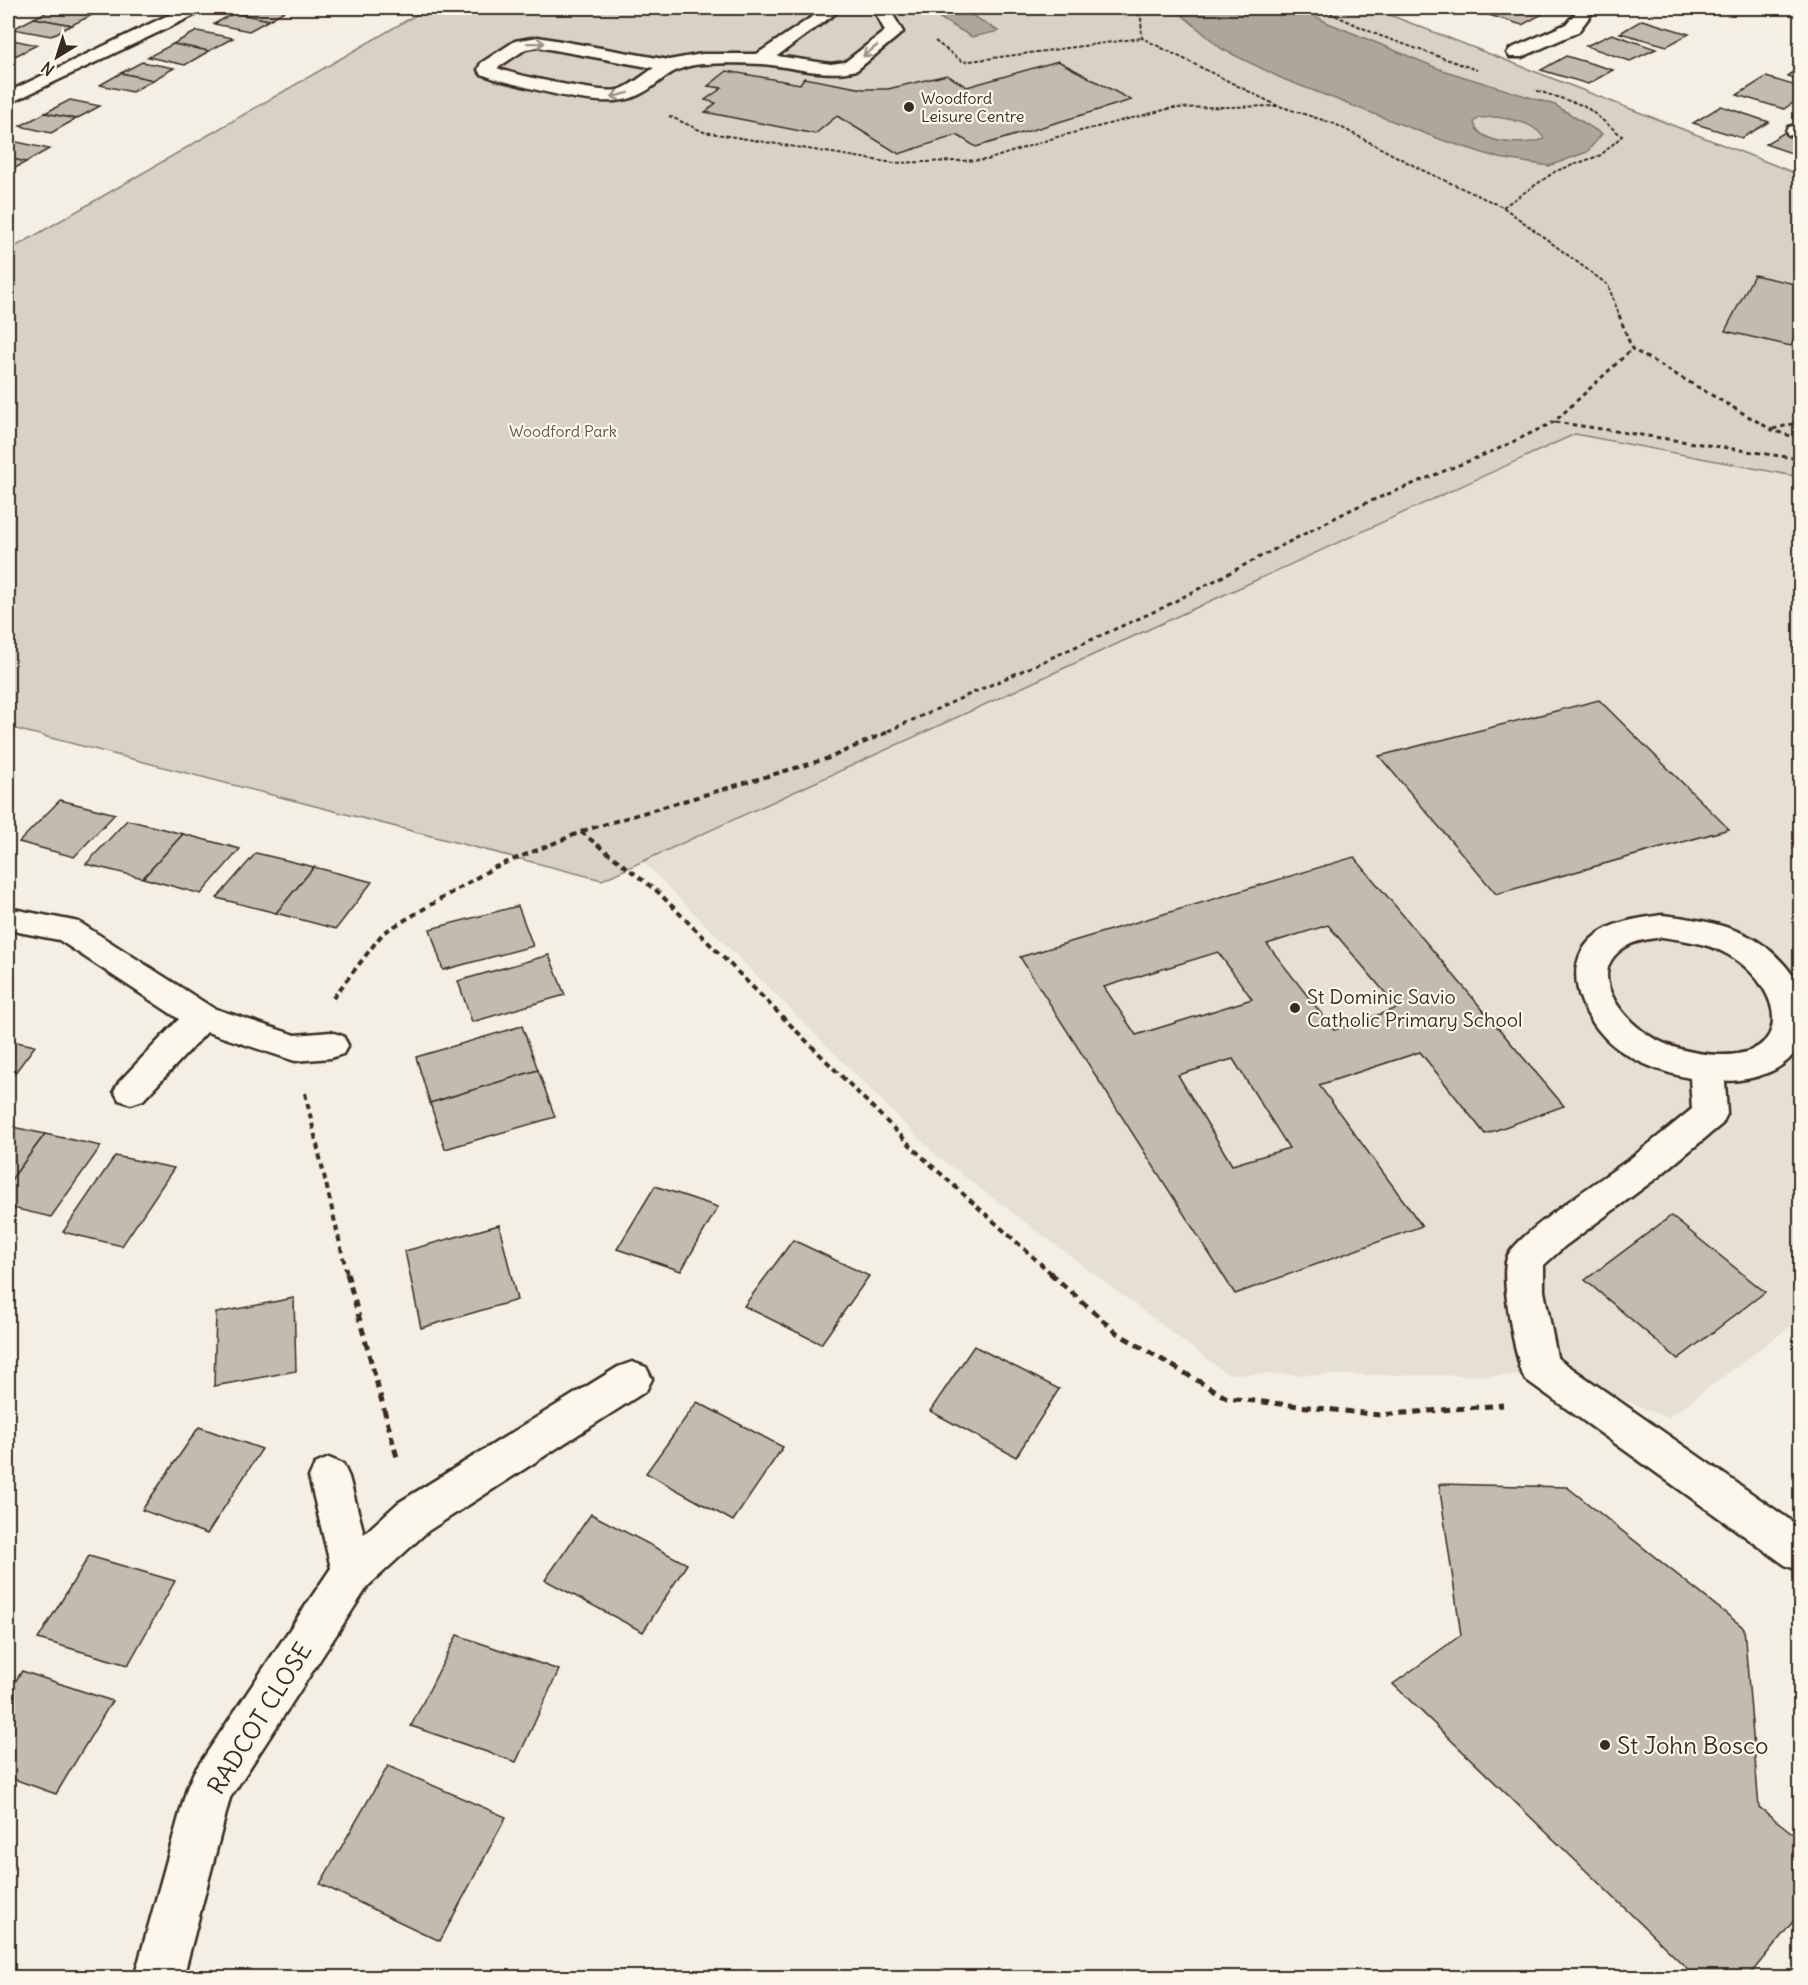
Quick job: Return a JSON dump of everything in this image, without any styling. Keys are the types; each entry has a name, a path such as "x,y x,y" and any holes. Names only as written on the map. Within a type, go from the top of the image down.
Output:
{"street":[{"path":"8,99 195,8"},
{"path":"761,59 835,8"},
{"path":"669,65 629,93 608,97 492,73 487,70 487,67 521,45 538,42 669,65 702,59 761,59 831,69 851,66 894,32 881,8"},
{"path":"1516,53 1572,28 1588,8"},
{"path":"8,919 68,930 201,1017 295,1048 332,1045"},
{"path":"1662,926 1694,930 1726,940 1754,956 1776,976 1790,1000 1793,1023 1785,1043 1767,1059 1740,1068 1707,1069 1672,1062 1639,1047 1613,1026 1597,1003 1590,980 1595,958 1610,941 1632,930 1662,926"},
{"path":"131,1091 201,1017"},
{"path":"1707,1069 1710,1113 1645,1167 1552,1234 1526,1259 1525,1291 1539,1367 1800,1551"},
{"name":"RADCOT CLOSE","path":"159,1977 210,1788 353,1572 413,1517 632,1378"},
{"path":"329,1477 353,1572"}],"path":[{"path":"1134,8 1141,18 1142,38"},
{"path":"1319,8 1378,35 1477,70"},
{"path":"930,37 963,62 1142,38 1279,106 1335,124 1422,170 1503,207 1608,285 1632,349 1772,430 1800,439"},
{"path":"1503,207 1556,171 1601,155 1622,136 1585,106 1531,88"},
{"path":"662,112 704,132 893,164 987,160 1057,137 1172,108 1279,106"},
{"path":"413,1517 344,1263 295,1048 383,933 493,868 582,832 675,802 829,758 1162,608 1354,508 1498,450 1554,422 1632,349"},
{"path":"1554,422 1800,459"},
{"path":"1772,430 1800,422"},
{"path":"582,832 658,892 920,1155 1117,1333 1227,1398 1380,1415 1586,1400"}],"shaded area":[{"path":"1174,8 1300,8 1326,22 1442,70 1555,105 1602,134 1587,152 1549,166 1499,158 1442,140 1283,79 1222,49","holes":["1497,117 1530,126 1536,129 1544,139 1526,143 1504,142 1477,130 1474,122 1479,118"]},
{"path":"965,11 999,31 972,37 938,17"},
{"name":"St Dominic Savio Catholic Primary School","path":"1576,434 1800,477 1800,1319 1668,1418 1565,1376 1227,1374 936,1155 642,861"}],"green space":[{"name":"Woodford Park","path":"428,8 1372,8 1800,175 1800,477 1575,434 602,880 8,727 8,251"}],"building":[{"path":"55,8 92,15 72,25 34,18"},
{"path":"244,8 288,9 269,20 234,13"},
{"path":"1537,8 1548,11 1522,25 1469,9"},
{"path":"234,13 269,20 249,31 214,24"},
{"path":"34,18 72,25 51,36 13,29"},
{"path":"1642,20 1689,34 1667,46 1620,33"},
{"path":"197,31 233,38 209,51 173,44"},
{"path":"1612,34 1656,49 1630,61 1586,46"},
{"path":"8,39 37,45 8,58"},
{"path":"173,44 209,51 185,65 148,57"},
{"path":"1566,56 1613,70 1588,84 1541,70"},
{"name":"Woodford Leisure Centre","path":"1058,61 1131,100 976,147 957,135 899,154 837,116 815,134 705,112 716,103 705,100 722,88 708,86 727,71 800,84 804,78 863,89 888,89 947,75 967,87"},
{"path":"142,62 174,68 153,80 121,73"},
{"path":"1800,65 1800,80 1788,76"},
{"path":"121,73 153,80 132,92 100,85"},
{"path":"1766,77 1800,87 1800,98 1784,109 1737,95"},
{"path":"70,100 100,106 76,119 45,113"},
{"path":"1721,106 1769,122 1742,138 1693,123"},
{"path":"45,113 76,119 51,133 20,126"},
{"path":"1787,131 1800,135 1800,156 1765,144"},
{"path":"17,142 49,149 26,162 8,158 8,147"},
{"path":"8,158 26,162 8,172"},
{"path":"1754,275 1800,285 1800,326 1791,346 1725,331"},
{"path":"1599,700 1729,829 1496,894 1379,756"},
{"path":"60,800 115,814 74,857 19,842"},
{"path":"127,820 183,834 143,878 86,864"},
{"path":"183,834 240,849 201,894 143,878"},
{"path":"256,853 314,867 276,913 217,898"},
{"path":"1354,857 1564,1106 1485,1134 1420,1052 1319,1085 1422,1226 1235,1294 1020,957","holes":["1328,925 1398,1008 1334,1030 1267,944","1218,952 1252,999 1136,1035 1104,987","1233,1059 1289,1148 1232,1165 1178,1075"]},
{"path":"314,867 372,882 336,929 276,913"},
{"path":"518,906 533,946 443,970 430,929"},
{"path":"549,955 565,995 472,1022 458,981"},
{"path":"522,1026 538,1070 430,1103 416,1057"},
{"path":"8,1040 35,1046 8,1082"},
{"path":"538,1070 555,1117 445,1149 430,1103"},
{"path":"8,1126 45,1134 8,1184"},
{"path":"45,1134 101,1146 51,1217 8,1207 8,1184"},
{"path":"115,1156 174,1168 122,1246 63,1232"},
{"path":"655,1186 718,1207 681,1271 617,1249"},
{"path":"1671,1216 1765,1292 1678,1359 1585,1280"},
{"path":"499,1225 517,1300 421,1328 405,1251"},
{"path":"793,1240 869,1276 821,1344 744,1306"},
{"path":"294,1298 296,1371 214,1386 216,1313"},
{"path":"974,1346 1059,1389 1016,1457 930,1411"},
{"path":"697,1402 783,1447 733,1521 646,1473"},
{"path":"199,1427 262,1449 207,1534 142,1510"},
{"name":"St John Bosco","path":"1439,1484 1567,1487 1744,1628 1759,1807 1800,1839 1800,1913 1747,1978 1697,1978 1393,1684 1461,1635"},
{"path":"591,1514 687,1564 643,1632 545,1580"},
{"path":"89,1556 175,1581 128,1665 38,1639"},
{"path":"457,1635 559,1670 516,1762 411,1726"},
{"path":"22,1671 112,1701 56,1794 8,1777 8,1693"},
{"path":"388,1766 506,1817 440,1941 320,1884"}],"place":[{"name":"Woodford Leisure Centre","path":"909,107"},
{"name":"St Dominic Savio Catholic Primary School","path":"1295,1008"},
{"name":"St John Bosco","path":"1605,1745"}]}
